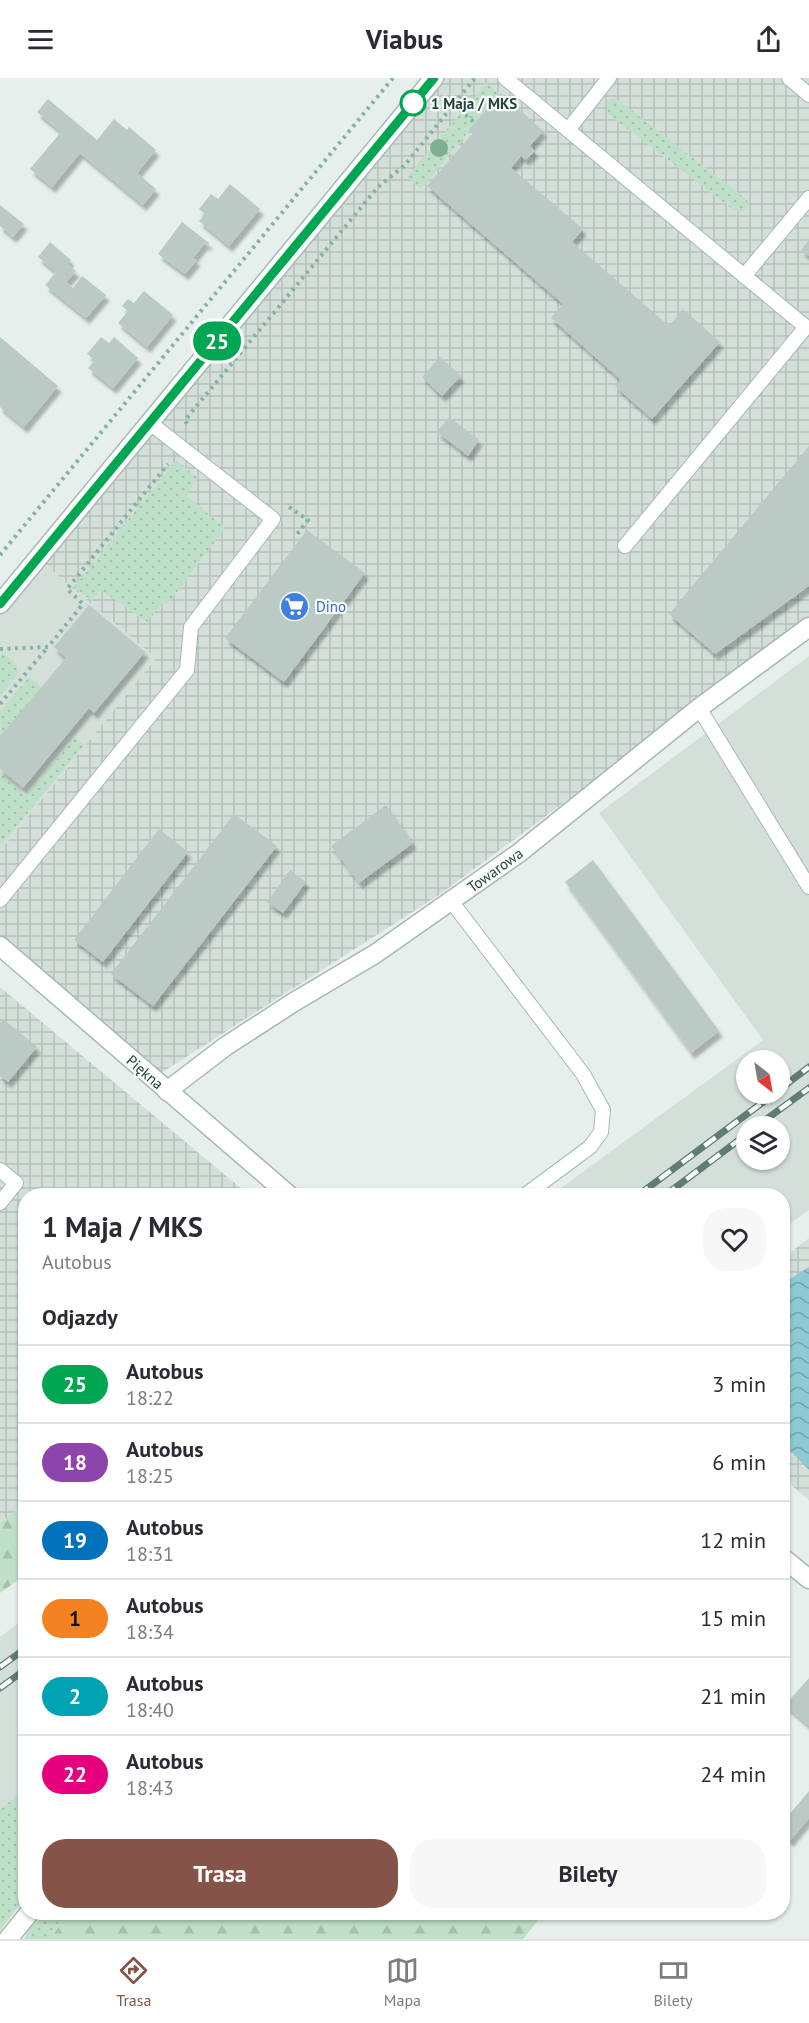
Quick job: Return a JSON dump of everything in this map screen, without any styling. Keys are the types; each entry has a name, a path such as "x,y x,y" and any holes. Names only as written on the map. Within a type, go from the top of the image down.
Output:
{"street":[{"path":"0,604 434,78"},
{"name":"Towarowa","path":"167,1091 226,1046 375,954 519,853 699,708 809,627"},
{"name":"Piękna","path":"0,946 282,1188"},
{"path":"790,1564 809,1579"},
{"path":"8,1939 23,1920"}],"lane":[{"path":"505,78 806,327 625,546"},
{"path":"567,130 609,78"},
{"path":"789,78 809,95"},
{"path":"744,276 809,198"},
{"path":"0,900 188,670 191,627 273,519 150,423"},
{"path":"699,708 809,887"},
{"path":"451,901 583,1074 603,1110 601,1132 590,1147 535,1188"},
{"path":"0,1170 16,1183 0,1203"}],"path":[{"path":"0,555 393,78"},
{"path":"188,428 185,420 378,187 405,165 476,78"},
{"path":"454,105 475,123"},
{"path":"0,704 83,604 67,589 172,458"},
{"path":"0,649 48,647"}],"shaded area":[{"path":"435,78 809,78 809,622 439,895 158,1075 0,943 0,851 156,658 38,559"},
{"path":"38,559 156,658 0,851 0,605"},
{"path":"809,656 809,1210 790,1224 790,1188 561,1188 736,1060 736,1104 790,1104 790,1050 749,1050 763,1040 599,813"},
{"path":"0,987 241,1188 18,1188 18,1509 0,1523"},
{"path":"809,1238 809,1500 790,1484 790,1253"},
{"path":"18,1623 18,1795 0,1809 0,1637"}],"green space":[{"path":"486,83 500,94 421,189 407,177"},
{"path":"612,99 618,100 746,199 749,204 747,209 741,212 735,211 608,114 606,102"},
{"path":"176,460 198,478 186,495 225,528 168,604 164,601 147,622 101,590 92,601 74,587"},
{"path":"3,652 17,665 18,675 0,696 0,656"},
{"path":"29,677 42,687 1,735 0,712"},
{"path":"75,738 84,745 2,844 0,842 0,772 25,796"},
{"path":"18,1509 18,1580 0,1593 0,1523"},
{"path":"18,1795 18,1907 0,1931 0,1809"},
{"path":"39,1920 63,1920 53,1935 55,1939 24,1939 31,1927"},
{"path":"63,1920 538,1920 523,1939 55,1939 53,1935"}],"water":[{"path":"809,1267 809,1470 790,1450 790,1279"}],"building":[{"path":"501,93 543,131 530,146 535,151 526,160 521,156 511,168 583,229 572,242 669,326 683,309 720,342 652,419 615,386 621,380 551,318 563,304 427,186 473,133 469,130"},
{"path":"48,99 97,140 114,119 127,130 129,127 156,150 137,173 156,189 143,205 80,153 52,187 30,169 61,132 37,112"},
{"path":"230,184 260,209 229,246 199,221 205,214 199,209 211,194 218,199"},
{"path":"0,205 24,224 13,237 0,226"},
{"path":"182,222 209,243 208,245 205,243 193,258 197,260 185,274 158,254"},
{"path":"809,240 809,256 801,250"},
{"path":"50,242 71,260 67,264 76,271 66,282 73,288 82,276 106,295 86,318 45,285 56,272 38,257"},
{"path":"144,291 173,315 147,347 118,323 128,311 122,306 128,299 134,303"},
{"path":"0,337 58,386 24,427 0,407"},
{"path":"101,337 109,343 114,337 138,358 113,388 88,368 95,360 87,354"},
{"path":"440,357 461,376 442,396 422,377"},
{"path":"449,417 479,440 468,456 437,432"},
{"path":"809,446 809,586 715,654 669,614"},
{"name":"Dino","path":"307,530 365,573 284,682 225,638"},
{"path":"89,605 145,652 94,713 89,708 23,788 0,769 0,734 66,658 54,647"},
{"path":"386,805 413,843 359,883 331,846"},
{"path":"234,814 277,846 153,1006 111,974"},
{"path":"159,829 188,852 103,962 74,940"},
{"path":"593,860 719,1031 691,1053 565,882"},
{"path":"290,870 306,882 283,913 267,902"},
{"path":"3,1019 37,1047 8,1082 0,1076 0,1023"},
{"path":"809,1678 809,1726 790,1709 790,1699"},
{"path":"809,1791 809,1818 790,1841 790,1814"}],"railway":[{"path":"790,1081 809,1067"},
{"path":"771,1116 809,1088"},
{"path":"648,1188 761,1104"},
{"path":"675,1188 736,1142"},
{"path":"0,1667 18,1654"},
{"path":"0,1688 18,1675"}],"bus line":[{"name":"25","path":"0,604 434,78"}],"place":[{"name":"1 Maja / MKS","path":"413,103"},
{"name":"Dino","path":"295,606"}]}
